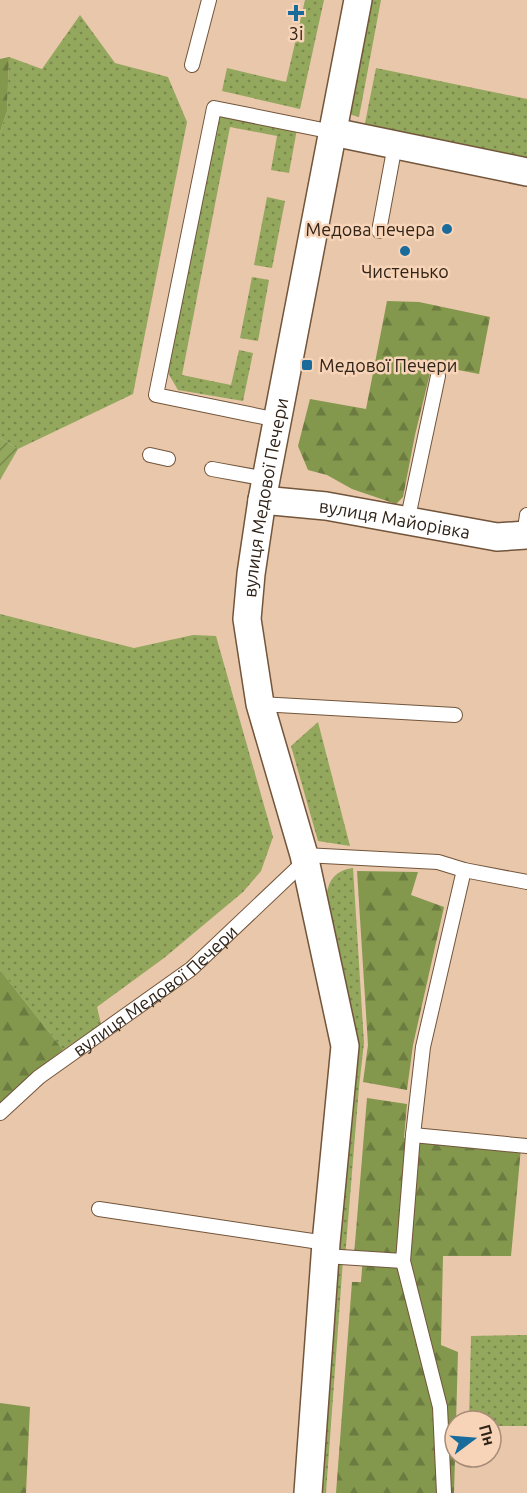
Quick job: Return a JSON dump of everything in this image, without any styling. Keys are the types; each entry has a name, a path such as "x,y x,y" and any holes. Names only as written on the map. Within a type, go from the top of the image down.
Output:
{"street":[{"name":"вулиця Медової Печери","path":"308,1493 326,1249 345,1046 305,858 260,704 247,619 251,574 265,489 358,0"},
{"path":"333,132 527,172"},
{"name":"вулиця Майорівка","path":"265,489 326,506 497,537 526,529"}],"lane":[{"path":"192,65 209,0"},
{"path":"278,420 156,395 214,108 333,132"},
{"path":"379,231 395,145"},
{"path":"407,522 438,376"},
{"path":"150,455 168,459"},
{"path":"212,469 265,489"},
{"path":"260,704 454,715"},
{"path":"305,858 438,862 464,870 527,882"},
{"name":"вулиця Медової Печери","path":"0,1113 39,1077 191,969 305,858"},
{"path":"444,1493 440,1407 403,1261 423,1047 464,870"},
{"path":"413,1135 527,1146"},
{"path":"99,1209 403,1261"}],"green space":[{"path":"305,0 324,0 300,109 222,91 227,68 286,82"},
{"path":"366,0 381,0 359,117 345,113"},
{"path":"80,15 115,63 168,77 187,122 133,394 18,449 0,438 0,132 7,111 9,57 42,69"},
{"path":"9,57 7,111 0,132 0,59"},
{"path":"376,68 527,99 527,161 364,128"},
{"path":"219,114 297,129 289,173 271,170 277,136 230,127 182,375 231,385 239,350 253,353 243,401 178,390 168,373"},
{"path":"267,197 285,201 272,268 254,265"},
{"path":"252,277 269,280 258,341 240,338"},
{"path":"387,301 419,302 490,317 479,374 432,365 403,497 396,504 352,489 327,475 308,470 298,446 310,399 366,409"},
{"path":"0,438 18,449 0,480"},
{"path":"0,614 134,648 193,635 216,636 273,837 261,871 243,892 164,958 97,1007 101,1024 63,1050 0,970"},
{"path":"318,722 350,846 318,841 291,746"},
{"path":"353,868 364,1043 345,1258 334,1244 354,1047 327,895 329,884 334,876"},
{"path":"357,871 418,872 411,895 444,907 413,1045 407,1090 363,1082 368,1045"},
{"path":"0,970 63,1050 0,1103"},
{"path":"367,1098 407,1104 404,1138 521,1148 511,1256 443,1256 441,1345 458,1352 456,1409 443,1409 443,1469 455,1469 454,1493 336,1493 352,1282 361,1282 363,1256 354,1255"},
{"path":"327,1258 343,1260 326,1493 311,1493"},
{"path":"527,1335 527,1426 503,1426 503,1409 469,1409 471,1336"},
{"path":"0,1403 30,1407 26,1493 0,1493"}],"place":[{"name":"3і","path":"296,13"},
{"name":"Медова печера","path":"447,229"},
{"name":"Чистенько","path":"405,251"},
{"name":"Медової Печери","path":"307,365"}]}
